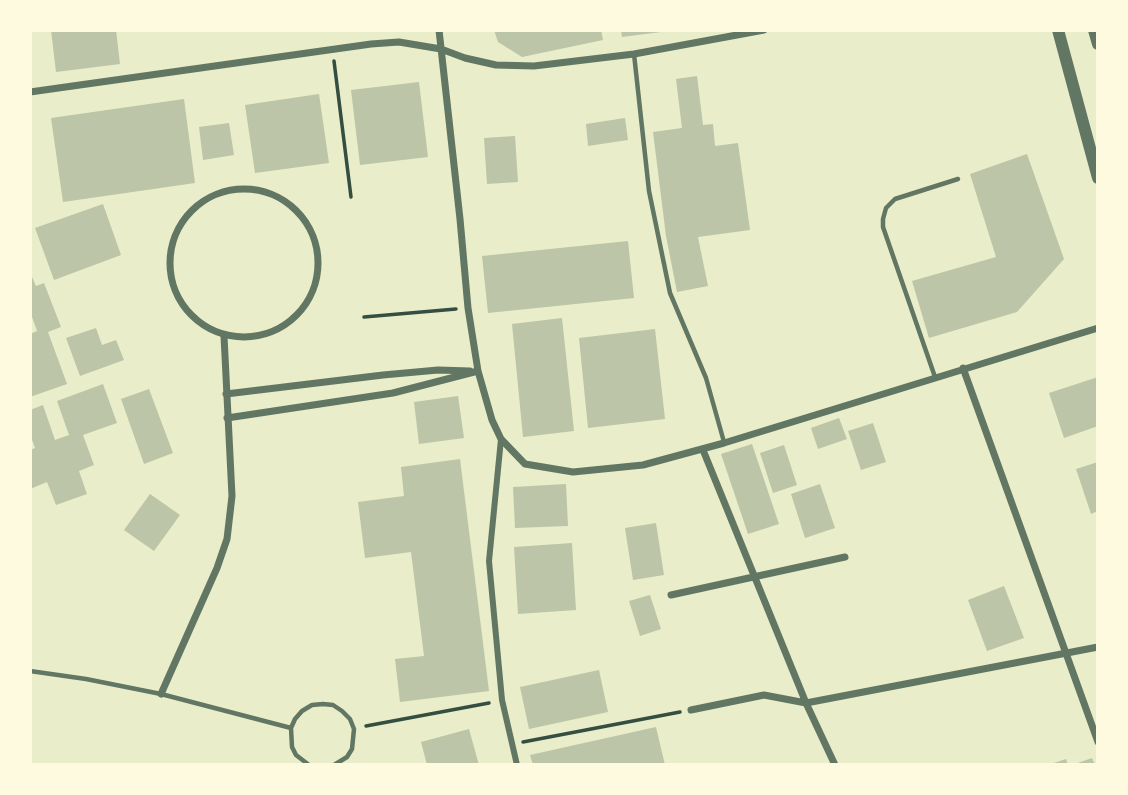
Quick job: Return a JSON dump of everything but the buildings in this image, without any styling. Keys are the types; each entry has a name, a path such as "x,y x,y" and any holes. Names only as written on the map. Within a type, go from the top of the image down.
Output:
{"street":[{"path":"439,30 468,308 478,371 492,420 501,439 525,464 573,472 643,465 703,450 1098,328"},
{"path":"30,92 332,48 400,42 441,49 496,65 534,66 634,54 764,30"},
{"path":"1058,30 1098,178"},
{"path":"1094,30 1098,44"},
{"path":"243,188 266,191 287,202 306,220 317,244 319,270 312,295 297,316 276,331 251,338 224,336 203,326 185,310 173,289 169,266 172,243 182,221 198,204 219,192 243,188"},
{"path":"161,694 217,568 227,539 232,496 224,336"},
{"path":"963,368 1098,741"},
{"path":"226,394 383,375 438,370 478,371"},
{"path":"227,418 393,393 478,371"},
{"path":"501,439 489,561 502,700 517,765"},
{"path":"703,450 806,703 835,765"},
{"path":"671,595 845,557"},
{"path":"691,710 764,695 806,703 1098,647"}],"lane":[{"path":"634,54 649,191 670,293 706,378 724,443"},
{"path":"935,377 883,227 883,219 886,208 895,200 958,179"},
{"path":"30,671 86,678 161,694 291,729"},
{"path":"309,765 296,755 292,747 291,729 302,710 323,704 333,705 342,711 350,719 354,729 352,748 346,757 334,765"}],"path":[{"path":"332,48 351,197"},
{"path":"363,317 468,308"},
{"path":"354,729 502,700"},
{"path":"510,744 691,710"}]}
